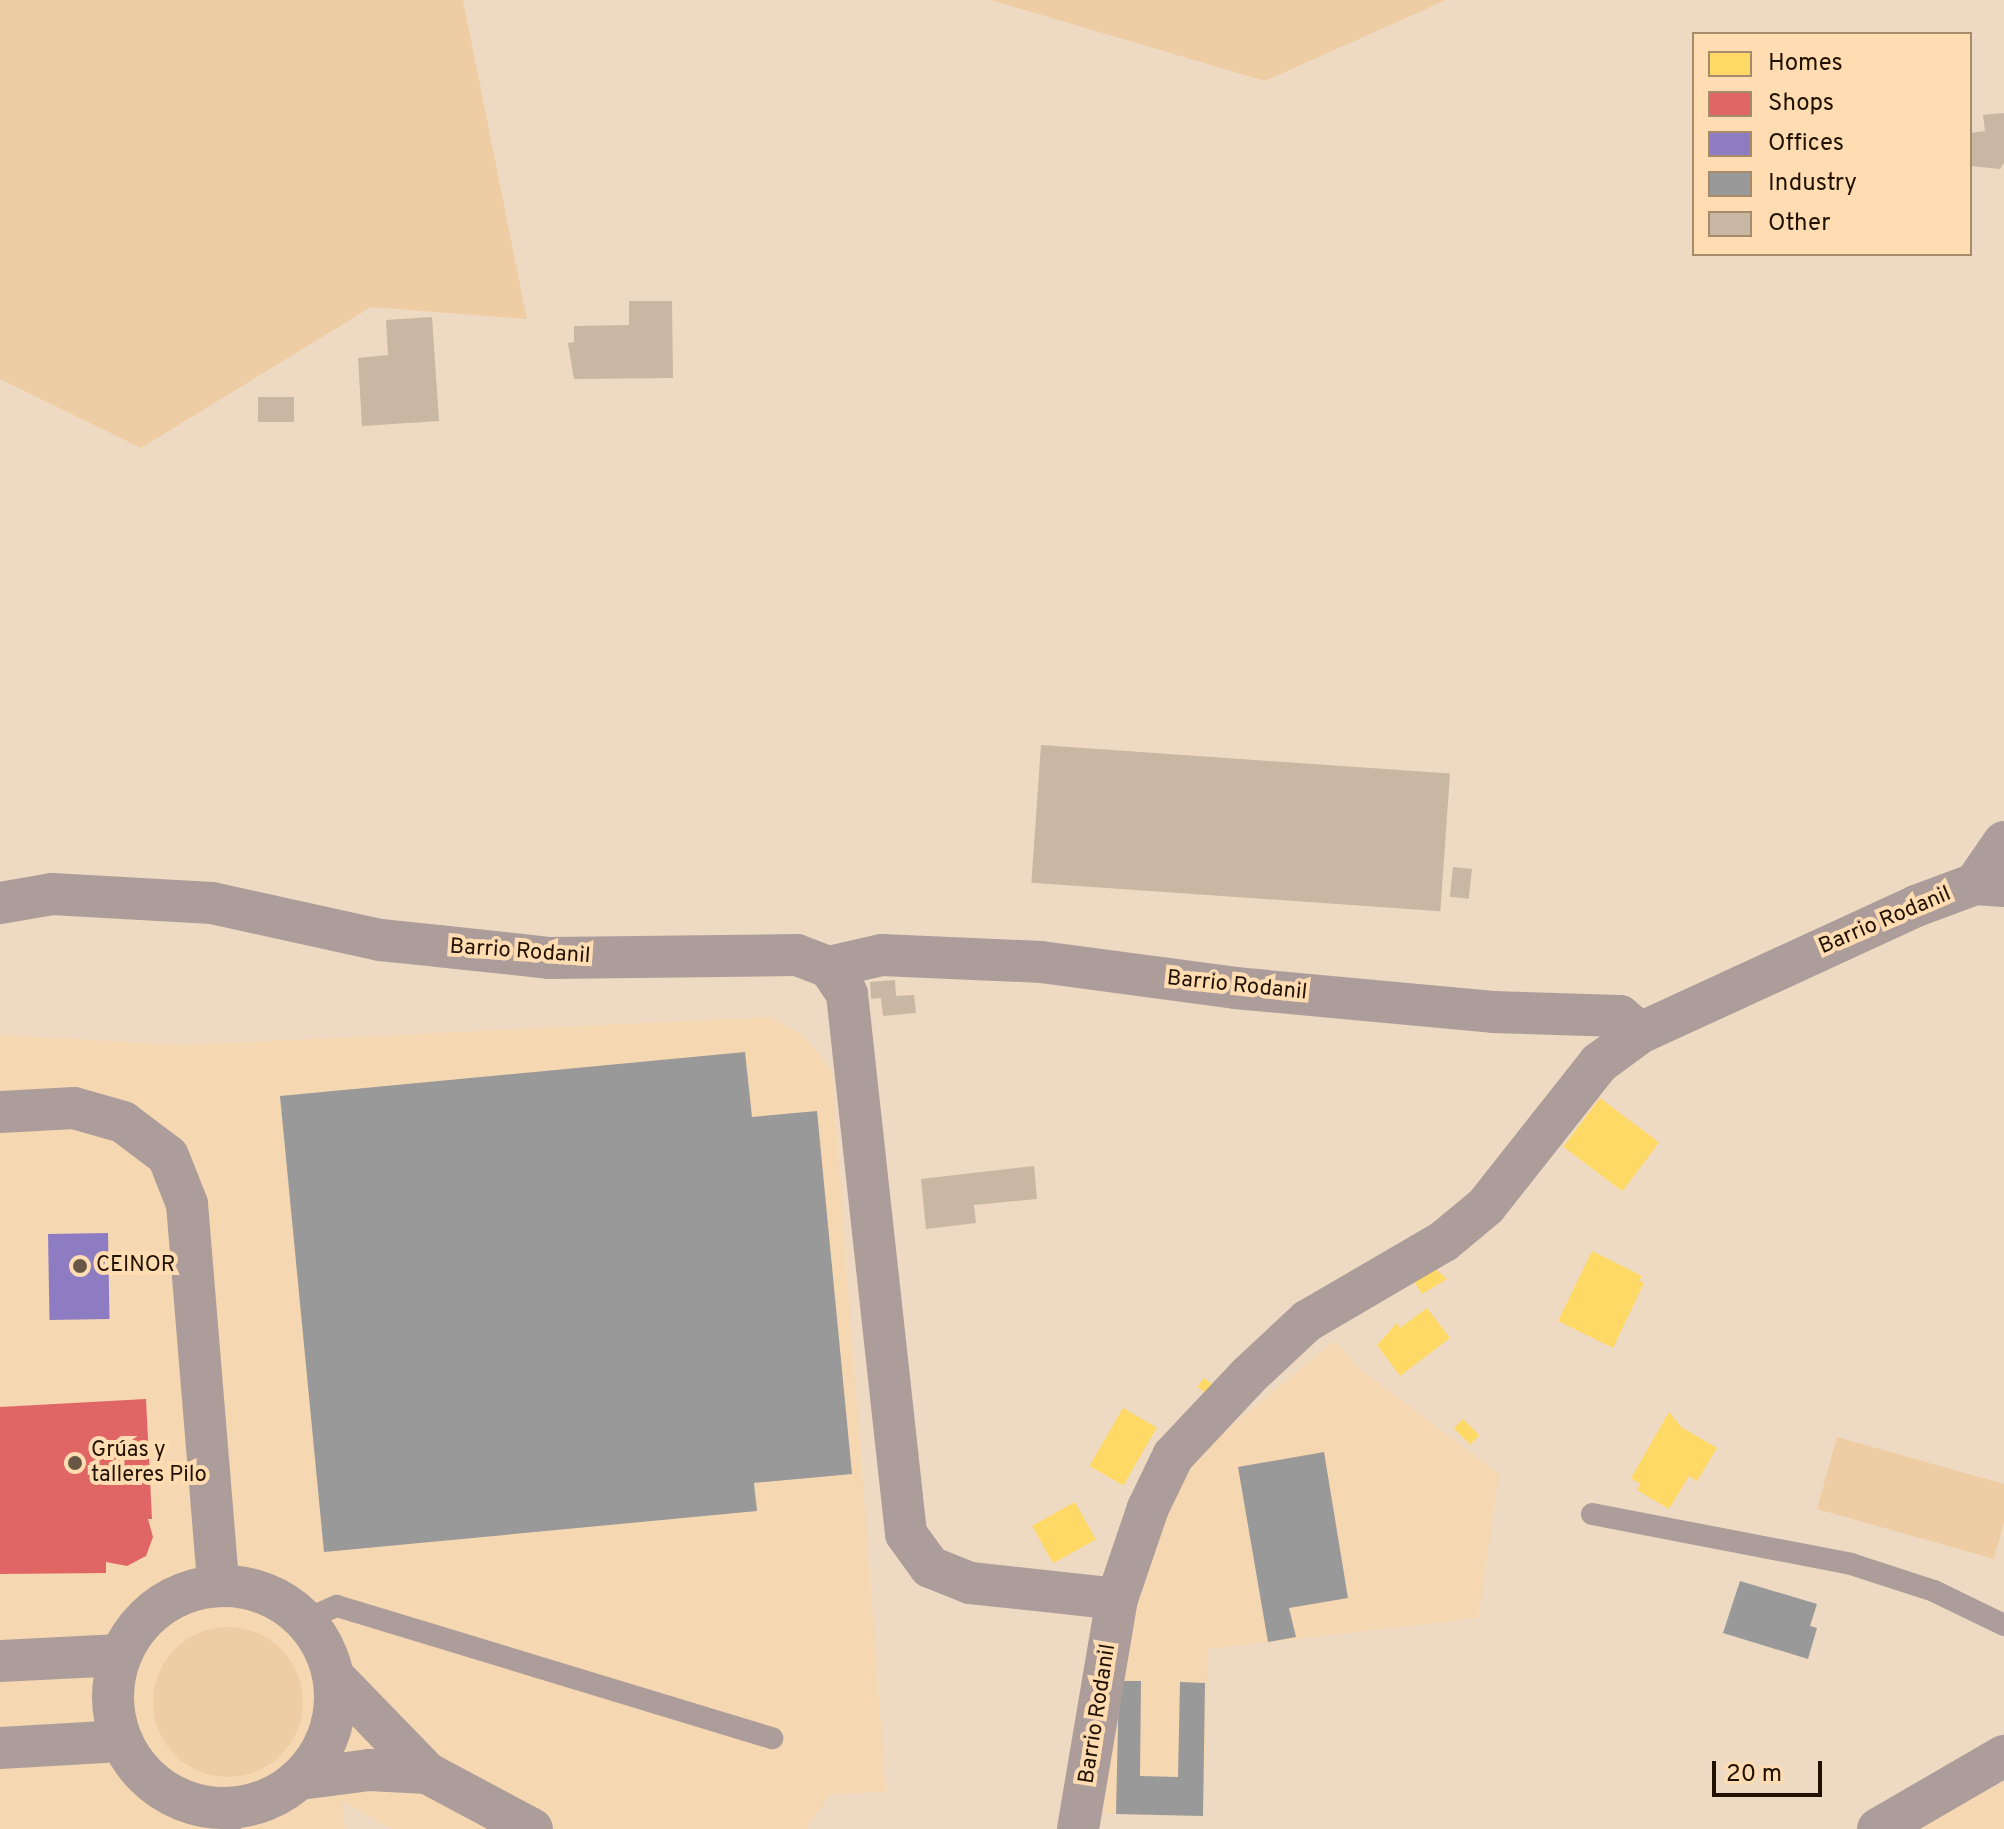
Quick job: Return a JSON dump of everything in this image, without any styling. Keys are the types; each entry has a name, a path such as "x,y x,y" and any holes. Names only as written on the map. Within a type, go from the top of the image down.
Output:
{"street":[{"path":"1990,885 2004,842"},
{"name":"Barrio Rodanil","path":"1078,1829 1117,1599 1173,1456 1307,1321 1444,1241 1486,1206 1599,1063 1640,1033 1902,912 1990,885"},
{"name":"Barrio Rodanil","path":"0,903 52,894 212,903 380,940 550,958 797,955 829,967 882,955 1041,962 1235,988 1493,1012 1620,1016 1640,1033"},
{"path":"829,967 847,994 906,1534 930,1567 970,1583 1117,1599"},
{"path":"0,1112 74,1108 123,1122 168,1156 187,1204 218,1585"},
{"path":"218,1585 250,1589 280,1601 305,1620 323,1646 334,1677 334,1714 323,1749 300,1779 230,1819 165,1792 139,1770 121,1741 113,1713 120,1655 136,1628 159,1606 187,1591 218,1585"},
{"path":"0,1661 120,1655"},
{"path":"334,1677 427,1773 532,1829"},
{"path":"0,1748 121,1741"},
{"path":"1878,1829 2004,1756"},
{"path":"300,1779 369,1770 427,1773"}],"lane":[{"path":"1592,1514 1851,1564 1934,1591 2004,1625"},
{"path":"305,1620 337,1606 772,1738"}],"shaded area":[{"path":"0,0 463,0 527,319 371,307 141,448 0,379"},
{"path":"991,0 1446,0 1265,81"},
{"path":"770,1017 804,1036 832,1071 886,1792 830,1794 806,1829 392,1829 342,1801 345,1829 0,1829 0,1035 185,1045"},
{"path":"1335,1340 1359,1368 1499,1474 1478,1618 1208,1649 1203,1816 1103,1814 1119,1681 1140,1582 1176,1479 1212,1442"},
{"path":"1837,1437 2004,1484 2004,1522 1994,1559 1817,1509"},
{"path":"228,1627 257,1633 281,1649 297,1673 303,1702 297,1731 281,1755 257,1771 228,1777 199,1771 175,1755 159,1731 153,1702 159,1673 175,1649 199,1633"},
{"path":"2004,1782 2004,1829 1917,1829 1970,1799"}],"building: Homes":[{"path":"1600,1098 1659,1143 1622,1191 1563,1147"},
{"path":"1592,1251 1642,1276 1639,1281 1644,1283 1613,1348 1558,1321"},
{"path":"1431,1265 1447,1279 1422,1294 1411,1276"},
{"path":"1427,1308 1450,1338 1400,1376 1377,1345 1397,1323 1400,1328"},
{"path":"1204,1378 1216,1387 1209,1396 1197,1387"},
{"path":"1123,1408 1157,1428 1123,1486 1090,1466"},
{"path":"1669,1412 1681,1427 1717,1448 1697,1481 1689,1476 1669,1509 1637,1490 1640,1484 1631,1478"},
{"path":"1463,1419 1479,1435 1470,1444 1454,1428"},
{"path":"1075,1502 1096,1540 1053,1563 1032,1526"}],"building: Shops":[{"name":"Grúas y talleres Pilo","path":"146,1399 152,1519 148,1519 153,1537 146,1556 127,1566 106,1562 106,1573 0,1574 0,1407"}],"building: Offices":[{"name":"CEINOR","path":"108,1233 110,1319 50,1320 48,1234"}],"building: Industry":[{"path":"745,1052 752,1117 817,1111 852,1474 754,1483 757,1511 324,1552 280,1096"},
{"path":"1324,1452 1348,1598 1289,1608 1296,1637 1268,1642 1238,1467"},
{"path":"1740,1581 1817,1604 1810,1626 1817,1628 1808,1659 1723,1633"},
{"path":"1119,1681 1141,1681 1140,1776 1178,1777 1180,1682 1205,1683 1203,1816 1116,1814"}],"building: Other":[{"path":"2004,113 2004,163 2000,169 1972,166 1972,133 1985,131 1983,115"},
{"path":"629,301 672,301 673,378 574,379 568,343 574,342 574,326 629,325"},
{"path":"432,317 439,421 362,426 358,358 388,355 386,320"},
{"path":"258,397 294,397 294,422 258,422"},
{"path":"1041,745 1450,774 1440,911 1031,883"},
{"path":"1453,867 1472,869 1469,899 1450,897"},
{"path":"895,980 896,996 914,995 916,1013 883,1016 881,998 871,999 870,982"},
{"path":"1034,1166 1037,1199 974,1205 976,1223 926,1229 921,1179"}],"place":[{"name":"CEINOR","path":"80,1266"},
{"name":"Grúas y talleres Pilo","path":"75,1463"}]}
